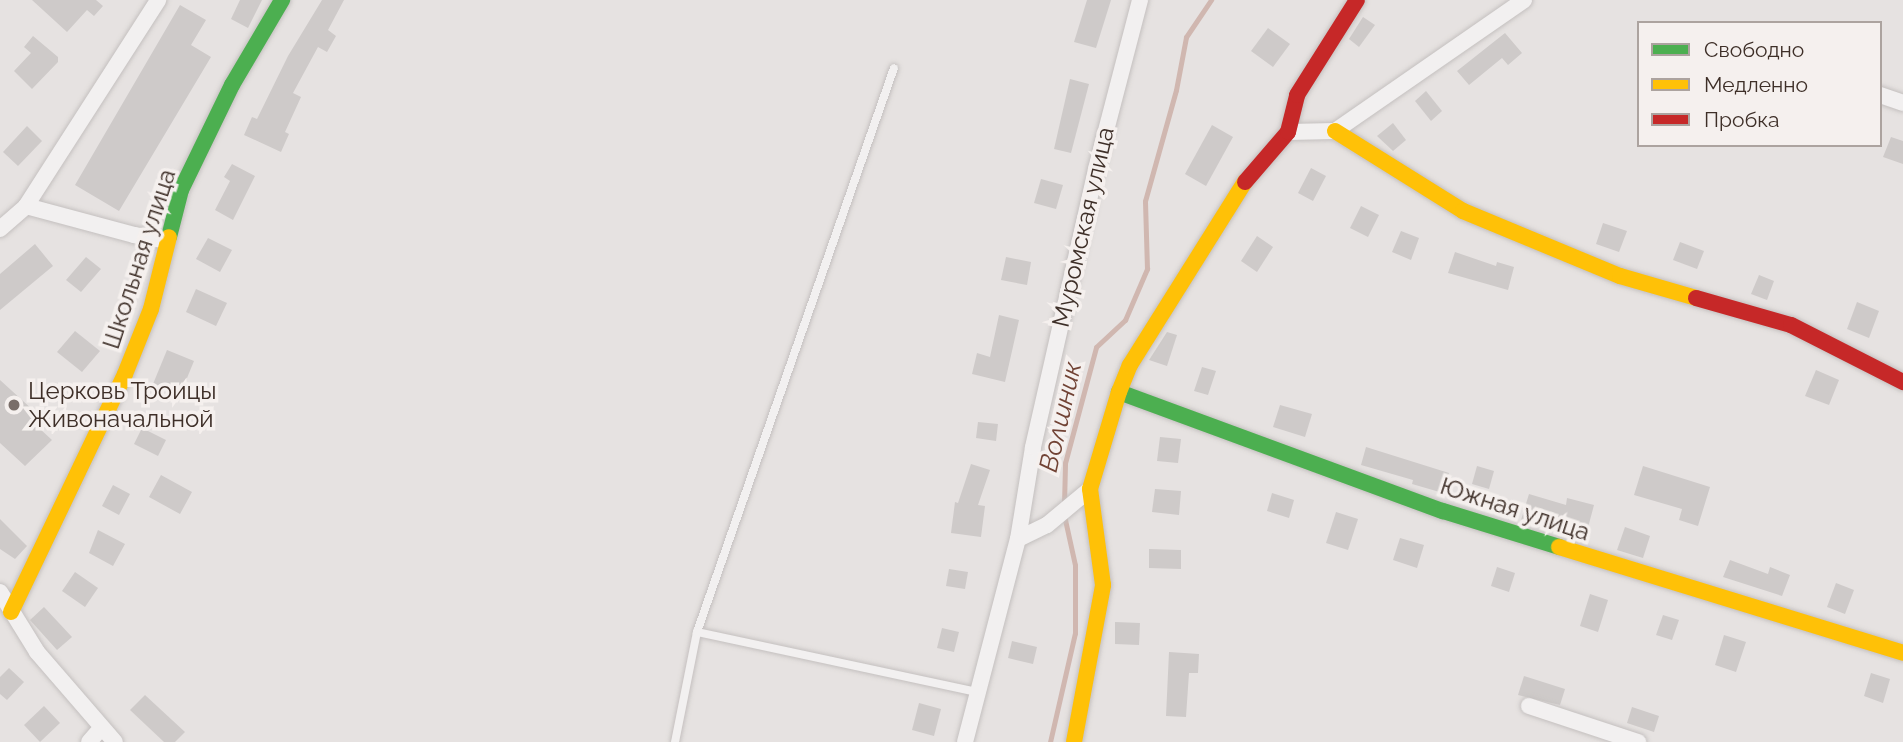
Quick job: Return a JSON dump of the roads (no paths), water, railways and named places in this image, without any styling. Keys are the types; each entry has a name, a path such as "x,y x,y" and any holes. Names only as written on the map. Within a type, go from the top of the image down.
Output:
{"street":[{"path":"0,229 26,206 158,0"},
{"name":"Школьная улица","path":"11,612 125,374 151,310 181,190 232,85 282,0"},
{"name":"Муромская улица","path":"965,742 1018,539 1033,447 1093,182 1140,0"},
{"path":"1074,742 1103,584 1090,489 1119,391 1130,365 1244,183 1288,132 1297,95 1357,0"},
{"path":"1335,131 1524,0"},
{"path":"1882,96 1903,103"},
{"path":"1288,132 1335,131 1463,211 1620,276 1791,325 1903,382"},
{"path":"26,206 134,235 167,240"},
{"name":"Южная улица","path":"1119,391 1443,511 1903,653"},
{"path":"1018,539 1046,525 1090,489"},
{"path":"0,592 37,652 115,742"},
{"path":"1529,706 1638,742"},
{"path":"89,742 101,728"}],"lane":[{"path":"675,742 696,632 894,68"},
{"path":"696,632 978,692"}],"waterway":[{"name":"Волшник","path":"1064,505 1065,463 1096,347 1125,320 1147,269 1145,201 1176,90 1186,37 1211,0"},
{"name":"Волшник","path":"1050,742 1075,633 1075,565 1064,515"}],"place":[{"name":"Церковь Троицы Живоначальной","path":"14,405"}]}
